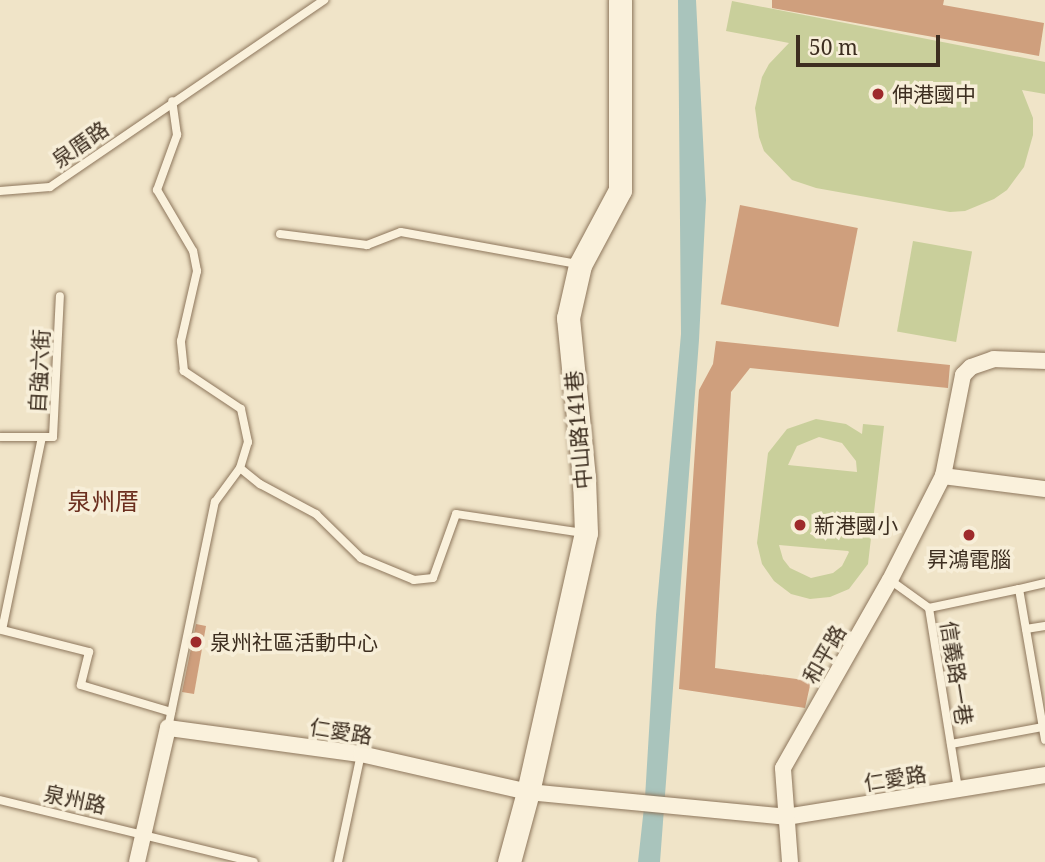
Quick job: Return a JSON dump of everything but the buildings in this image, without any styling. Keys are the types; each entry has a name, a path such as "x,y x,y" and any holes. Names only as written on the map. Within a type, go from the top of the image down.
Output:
{"street":[{"name":"中山路141巷","path":"509,862 528,792 586,533 584,478 568,318 580,265 620,190 620,0"},
{"name":"和平路","path":"790,862 783,768 890,580 943,476 963,375 971,367 994,359 1045,360"},
{"path":"943,476 1045,489"},
{"path":"137,862 170,720"},
{"name":"仁愛路","path":"170,720 360,754 528,792 786,817 1045,775"}],"lane":[{"name":"泉厝路","path":"0,191 50,187 324,0"},
{"path":"42,437 1,634 89,652 81,685 170,720 215,502 240,468 248,442 241,409 184,370 181,341 197,271 193,251 157,190 177,135 172,102"},
{"path":"280,234 367,245 401,232 580,265"},
{"name":"自強六街","path":"0,438 53,437 60,296"},
{"path":"240,468 260,484 316,514 361,558 414,580 433,578 456,514 586,533"},
{"path":"890,580 929,608 1045,583"},
{"path":"1019,589 1045,740"},
{"name":"信義路一巷","path":"929,608 958,789"},
{"path":"1026,629 1045,626"},
{"name":"信義路一巷","path":"951,744 1043,727"},
{"path":"338,862 360,754"},
{"name":"泉州路","path":"0,800 143,832 254,862"}],"green space":[{"path":"732,1 1045,62 1045,94 1022,90 1033,118 1033,135 1024,167 1007,190 994,199 965,211 950,212 816,188 792,180 764,151 755,108 762,77 769,64 789,43 726,31"},
{"path":"913,241 972,251 956,342 897,332"},
{"path":"816,419 846,424 862,434 863,424 884,426 868,564 849,589 830,597 810,599 791,594 774,581 762,564 757,543 768,453 787,429","holes":["819,437 842,443 856,461 857,472 788,465 797,446","779,545 848,551 849,552 842,566 833,573 811,578 790,568 783,559"]}],"water":[{"path":"678,0 696,0 706,200 699,340 660,862 638,862 645,798 656,615 681,334"}],"place":[{"name":"伸港國中","path":"878,94"},
{"name":"新港國小","path":"800,525"},
{"name":"昇鴻電腦","path":"969,535"},
{"name":"泉州社區活動中心","path":"196,642"}],"district":[{"name":"泉州厝","path":"103,501"}]}
